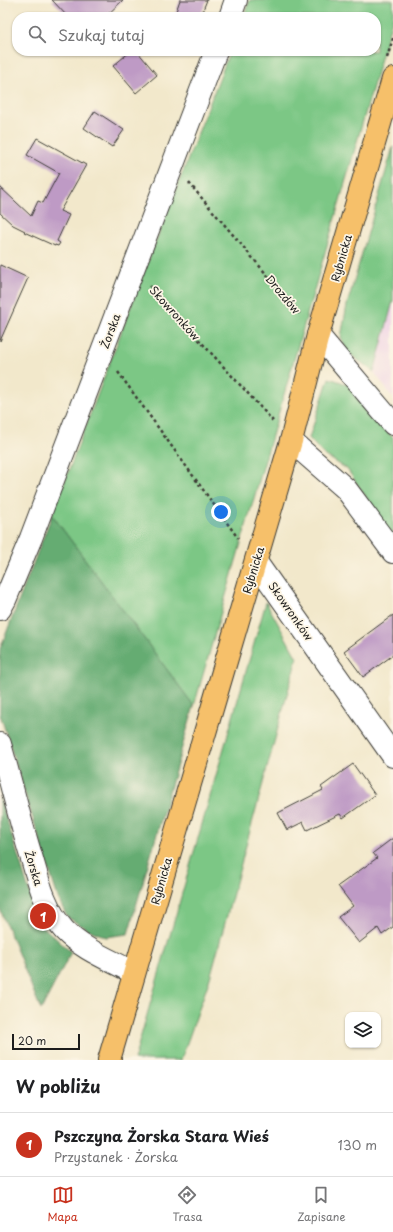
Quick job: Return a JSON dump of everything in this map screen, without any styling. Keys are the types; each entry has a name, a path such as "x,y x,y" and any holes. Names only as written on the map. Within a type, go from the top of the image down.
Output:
{"main road":[{"name":"Rybnicka","path":"109,1060 256,562 291,441 318,335 393,79"}],"street":[{"path":"232,12 236,0"},
{"name":"Żorska","path":"0,609 6,600 31,538 214,56"},
{"path":"318,335 393,424"},
{"path":"291,441 346,489 393,552"},
{"name":"Skowronków","path":"256,562 393,756"},
{"name":"Żorska","path":"0,744 26,841 40,888 49,909 64,930 83,946 134,973"}],"path":[{"name":"Drozdów","path":"173,165 318,335"},
{"name":"Skowronków","path":"134,268 291,441"},
{"path":"102,351 256,562"}],"shaded area":[{"path":"393,301 393,398 374,372"}],"green space":[{"path":"250,0 393,0 393,17 194,706 52,515 228,56 381,56 381,12 245,12"},
{"path":"393,147 393,301 374,372 347,352 341,337 347,305"},
{"path":"329,378 350,385 393,438 393,537 347,469 323,454 309,438"},
{"path":"52,515 194,706 128,934 106,937 87,929 67,917 58,898 0,714 0,649"},
{"path":"266,602 297,658 210,978 181,1060 134,1060"},
{"path":"0,798 39,923 71,952 41,1010 0,909"}],"building":[{"path":"52,0 123,0 110,12 63,12"},
{"path":"180,0 207,0 202,12 176,12"},
{"path":"125,56 141,56 157,75 136,93 113,66"},
{"path":"95,111 124,130 112,147 84,128"},
{"path":"37,138 86,165 60,211 69,215 57,241 60,243 58,246 24,232 25,231 13,225 0,213 0,187 31,216 38,201 43,203 59,173 27,155"},
{"path":"0,265 28,278 0,341"},
{"path":"393,615 393,655 363,677 344,651"},
{"path":"353,764 375,795 343,818 340,814 307,830 303,822 287,830 278,813 323,790 321,787"},
{"path":"393,838 393,927 382,935 378,928 359,943 338,917 353,906 338,886 377,858 373,853"}],"place":[{"name":"Pszczyna Żorska Stara Wieś","path":"43,916"}]}
